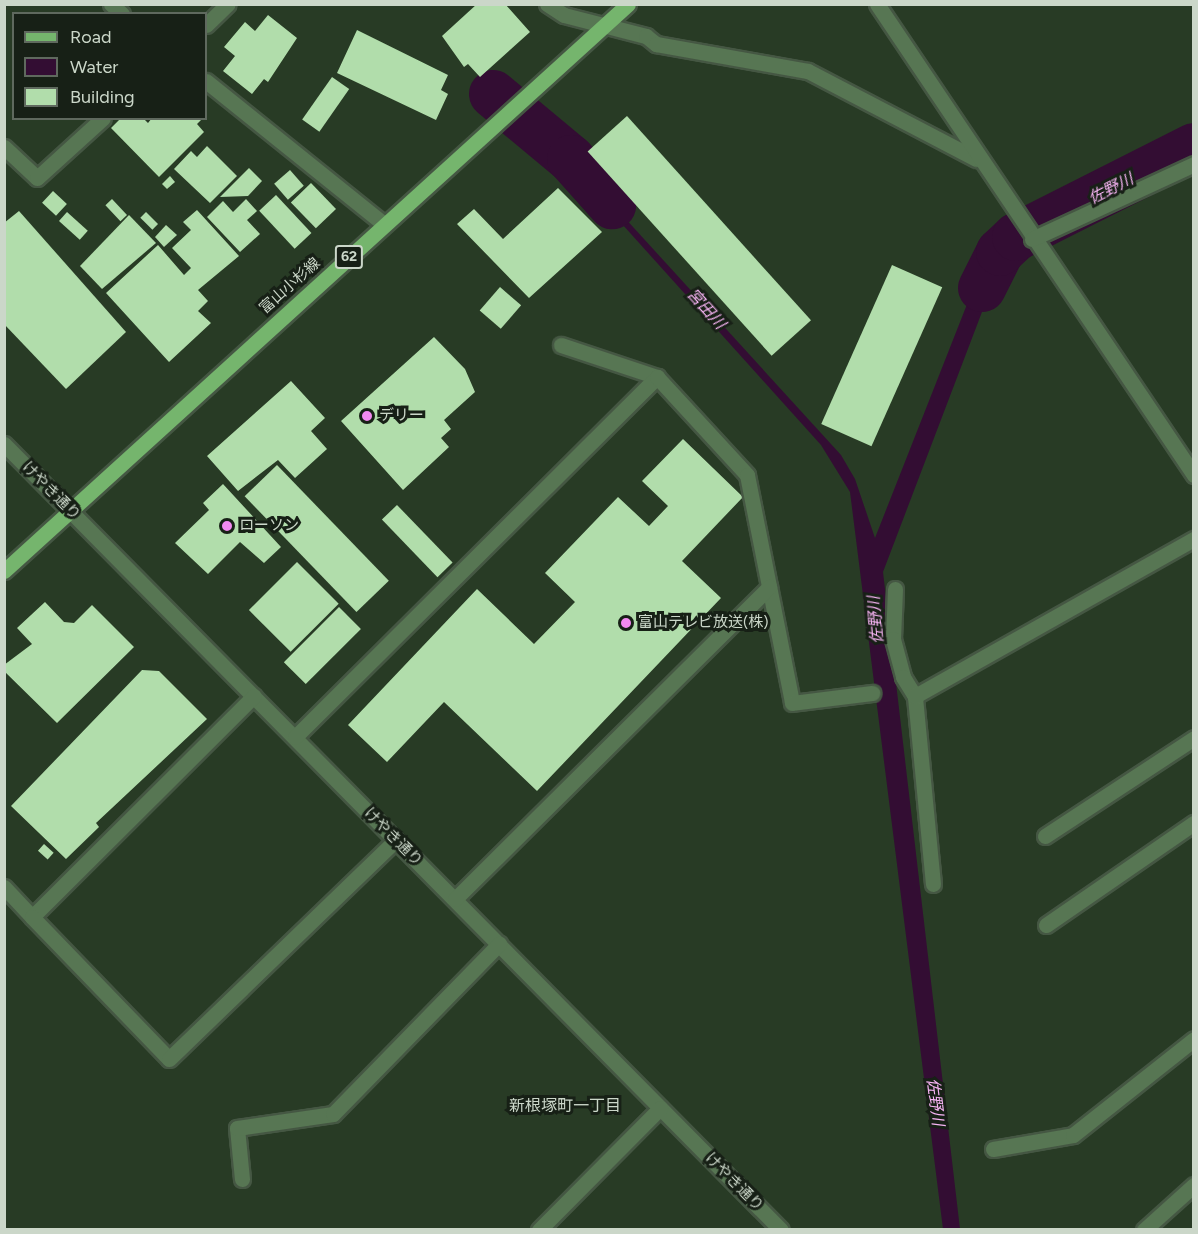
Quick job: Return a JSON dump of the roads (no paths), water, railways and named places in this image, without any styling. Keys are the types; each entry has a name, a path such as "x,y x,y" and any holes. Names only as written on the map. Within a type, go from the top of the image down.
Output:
{"main road":[{"name":"富山小杉線","path":"4,571 628,4"}],"street":[{"path":"207,24 228,4"},
{"path":"547,4 564,15 646,36 656,44 808,71 978,160"},
{"path":"877,4 978,160 1191,466"},
{"path":"207,82 384,224"},
{"path":"4,147 37,178 101,120"},
{"path":"1032,239 1194,164"},
{"path":"561,345 657,377 747,476 792,703 872,693"},
{"path":"295,737 657,377"},
{"name":"けやき通り","path":"4,444 781,1230"},
{"path":"915,696 1194,539"},
{"path":"455,900 769,587"},
{"path":"895,589 892,639 903,677 915,696 933,884"},
{"path":"32,917 254,696"},
{"path":"1045,836 1194,738"},
{"path":"1046,925 1194,823"},
{"path":"4,887 168,1059 396,840"},
{"path":"242,1179 237,1128 333,1114 499,944"},
{"path":"993,1149 1073,1135 1194,1039"},
{"path":"539,1230 660,1108"},
{"path":"1143,1230 1194,1185"}],"water":[{"path":"1193,143 1193,160 1169,172 1157,162"},
{"path":"574,155 592,182 841,455 855,479 875,538 988,251 1014,227 1022,242 1001,262 883,572 960,1229 943,1229 850,492 821,445 568,164 563,166 562,156"},
{"path":"1145,166 1143,185 1043,230 1038,217"}],"waterway":[{"name":"宮田川","path":"493,94 571,159 612,205"},
{"name":"佐野川","path":"982,288 1000,252 1016,237 1194,147"}],"place":[{"name":"デリー","path":"367,416"},
{"name":"ローソン","path":"227,526"},
{"name":"富山テレビ放送(株)","path":"626,623"}],"district":[{"name":"新根塚町一丁目","path":"565,1106"}]}
